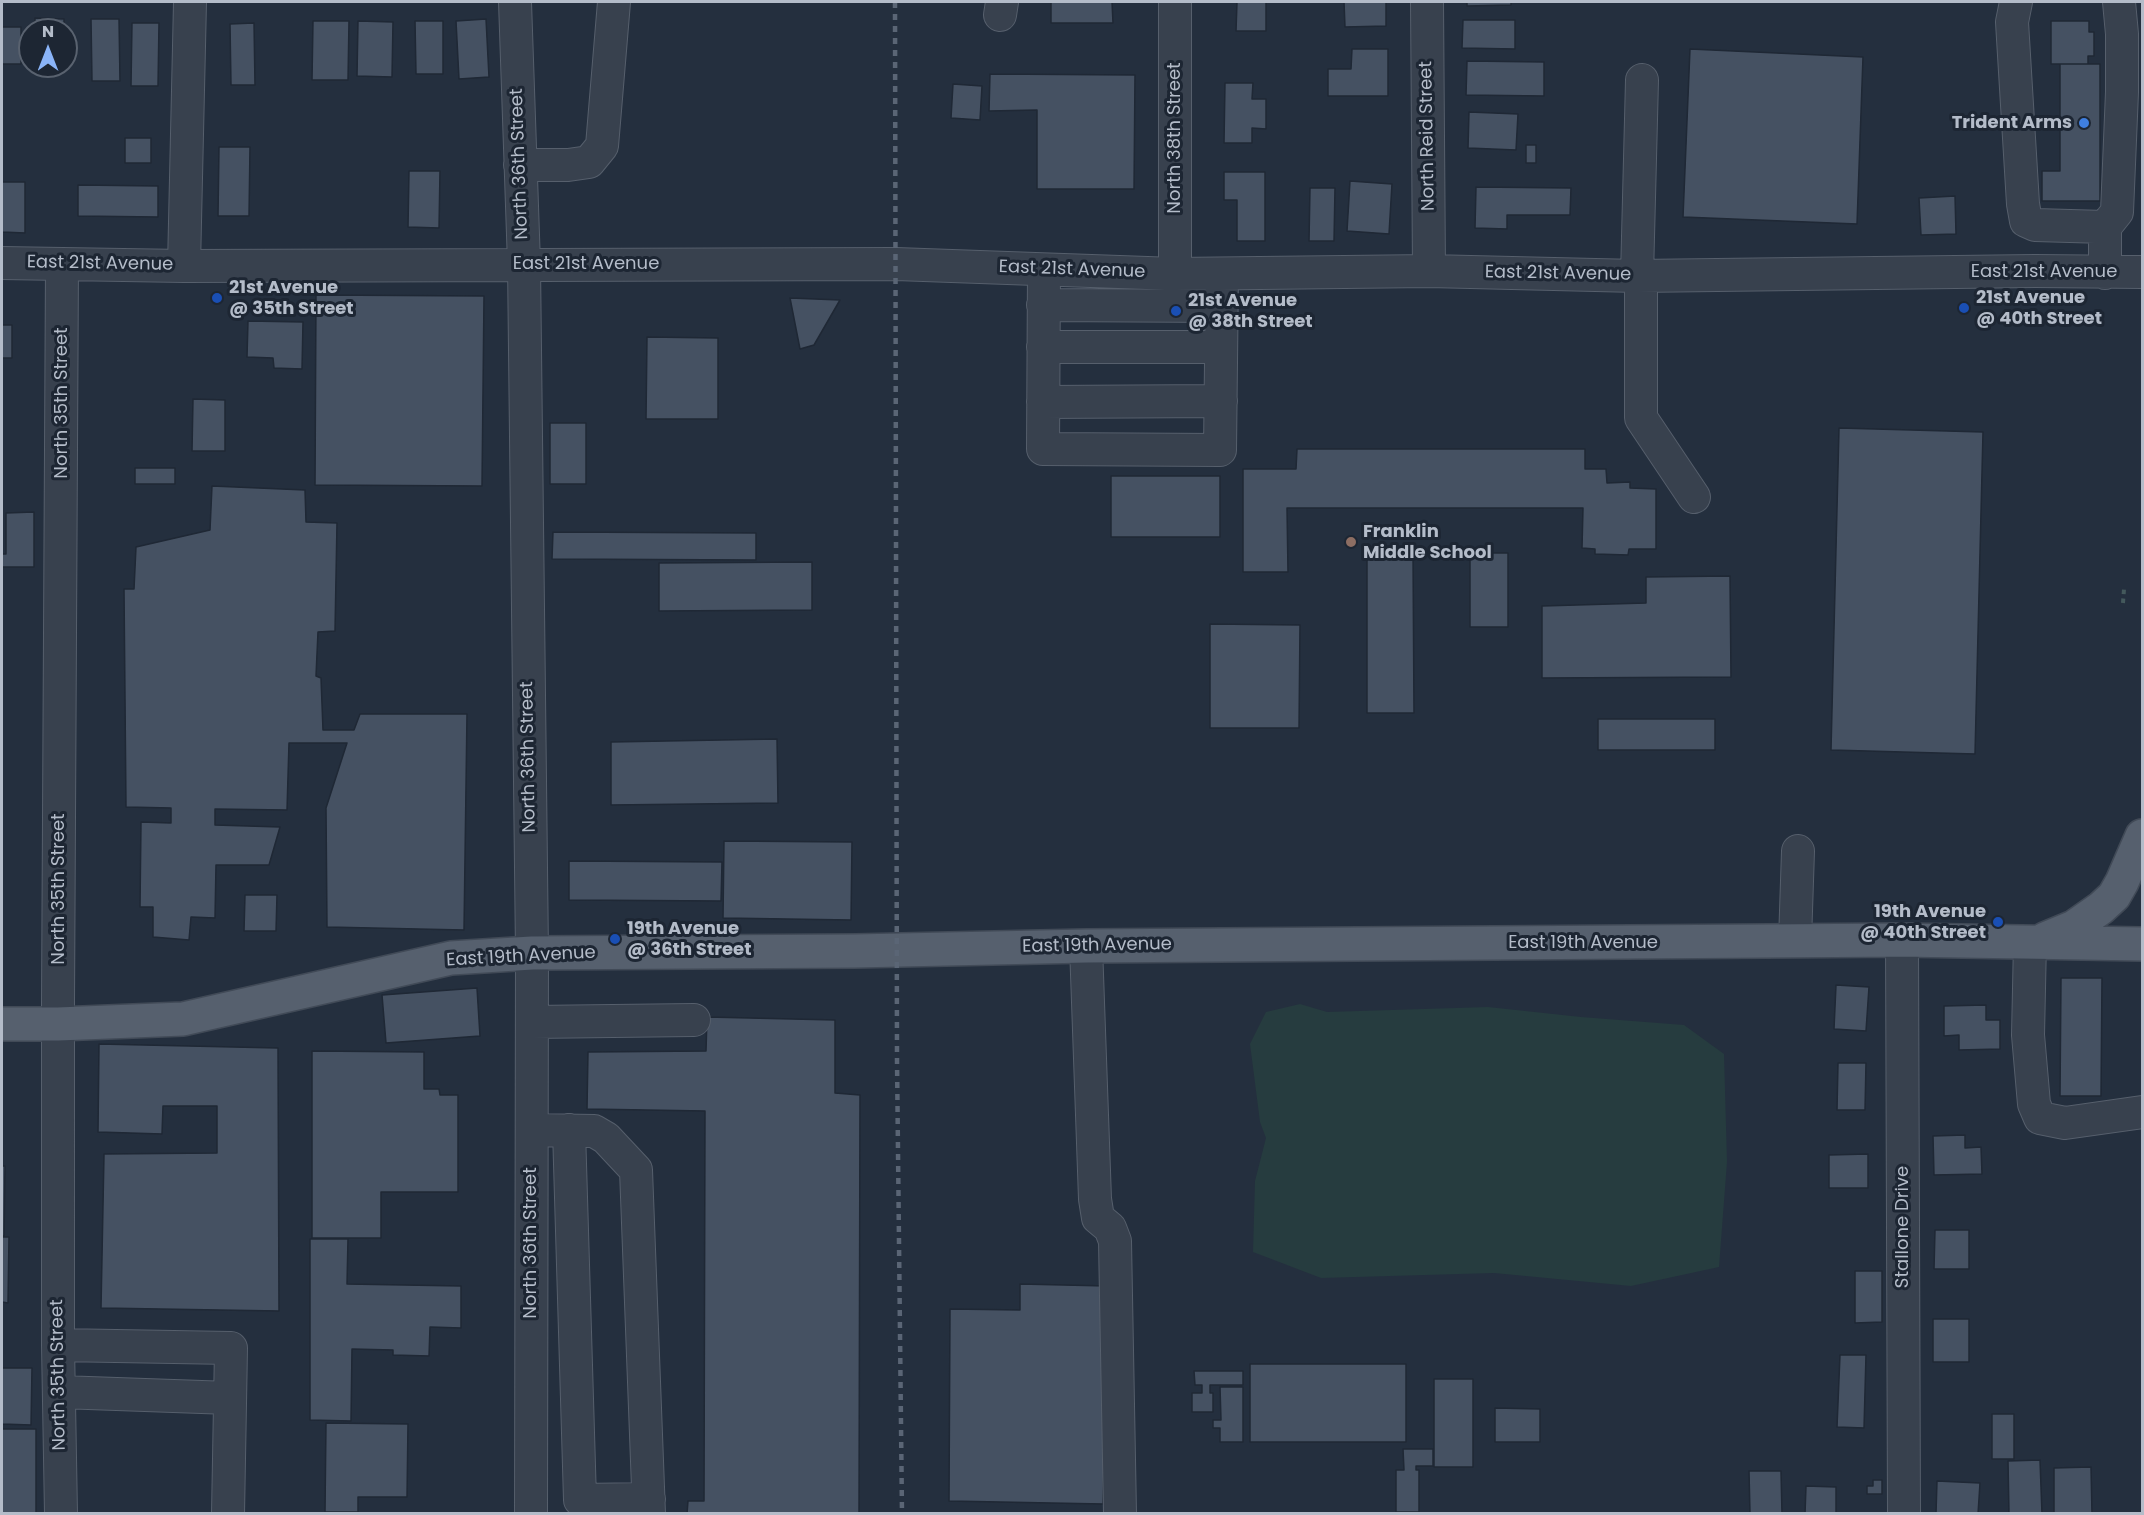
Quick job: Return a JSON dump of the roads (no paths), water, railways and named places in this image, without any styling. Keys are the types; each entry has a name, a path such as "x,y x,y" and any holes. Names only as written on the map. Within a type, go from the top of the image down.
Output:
{"main road":[{"path":"2034,942 2074,927 2102,908 2114,896 2122,882 2142,836"},
{"name":"East 19th Avenue","path":"2,1024 58,1024 183,1018 451,958 532,953 1902,940 2142,944"}],"street":[{"path":"184,266 190,2"},
{"name":"North 36th Street","path":"515,2 524,264 532,953 531,1514"},
{"path":"520,165 568,165 589,162 603,146 614,2"},
{"name":"North 38th Street","path":"1175,2 1176,274"},
{"name":"North Reid Street","path":"1427,2 1430,271"},
{"path":"2016,2 2012,22 2022,204 2026,221 2036,225 2105,227"},
{"path":"2105,273 2105,227 2117,212 2131,149 2132,52 2119,2"},
{"path":"1642,80 1639,276 1641,418 1694,497"},
{"path":"2035,271 2036,225"},
{"name":"East 21st Avenue","path":"2,263 184,266 896,264 1176,274 1430,271 1639,276 2035,271 2142,272"},
{"name":"North 35th Street","path":"61,1514 58,1345 58,1024 62,264"},
{"path":"1044,270 1043,449 1220,450 1222,274"},
{"path":"1043,305 1222,306"},
{"path":"1043,347 1221,347"},
{"path":"1043,402 1221,401"},
{"path":"1795,941 1798,851"},
{"name":"Stallone Drive","path":"1902,940 1904,1514"},
{"path":"2034,942 2028,1035 2034,1104 2040,1118 2065,1123 2142,1112"},
{"path":"1086,946 1095,1199 1098,1218 1110,1228 1115,1241 1120,1514"},
{"path":"532,1022 694,1020"},
{"path":"532,1130 594,1131 606,1138 636,1170 649,1506 580,1500 568,1131"},
{"path":"58,1345 231,1348 228,1514"},
{"path":"60,1392 230,1398"}],"railway":[{"path":"895,2 897,1060 902,1514"}],"place":[{"name":"Trident Arms","path":"2084,123"},
{"name":"21st Avenue @ 35th Street","path":"217,298"},
{"name":"21st Avenue @ 40th Street","path":"1964,308"},
{"name":"21st Avenue @ 38th Street","path":"1176,311"},
{"name":"Franklin Middle School","path":"1351,542"},
{"name":"19th Avenue @ 40th Street","path":"1998,922"},
{"name":"19th Avenue @ 36th Street","path":"615,939"}]}
